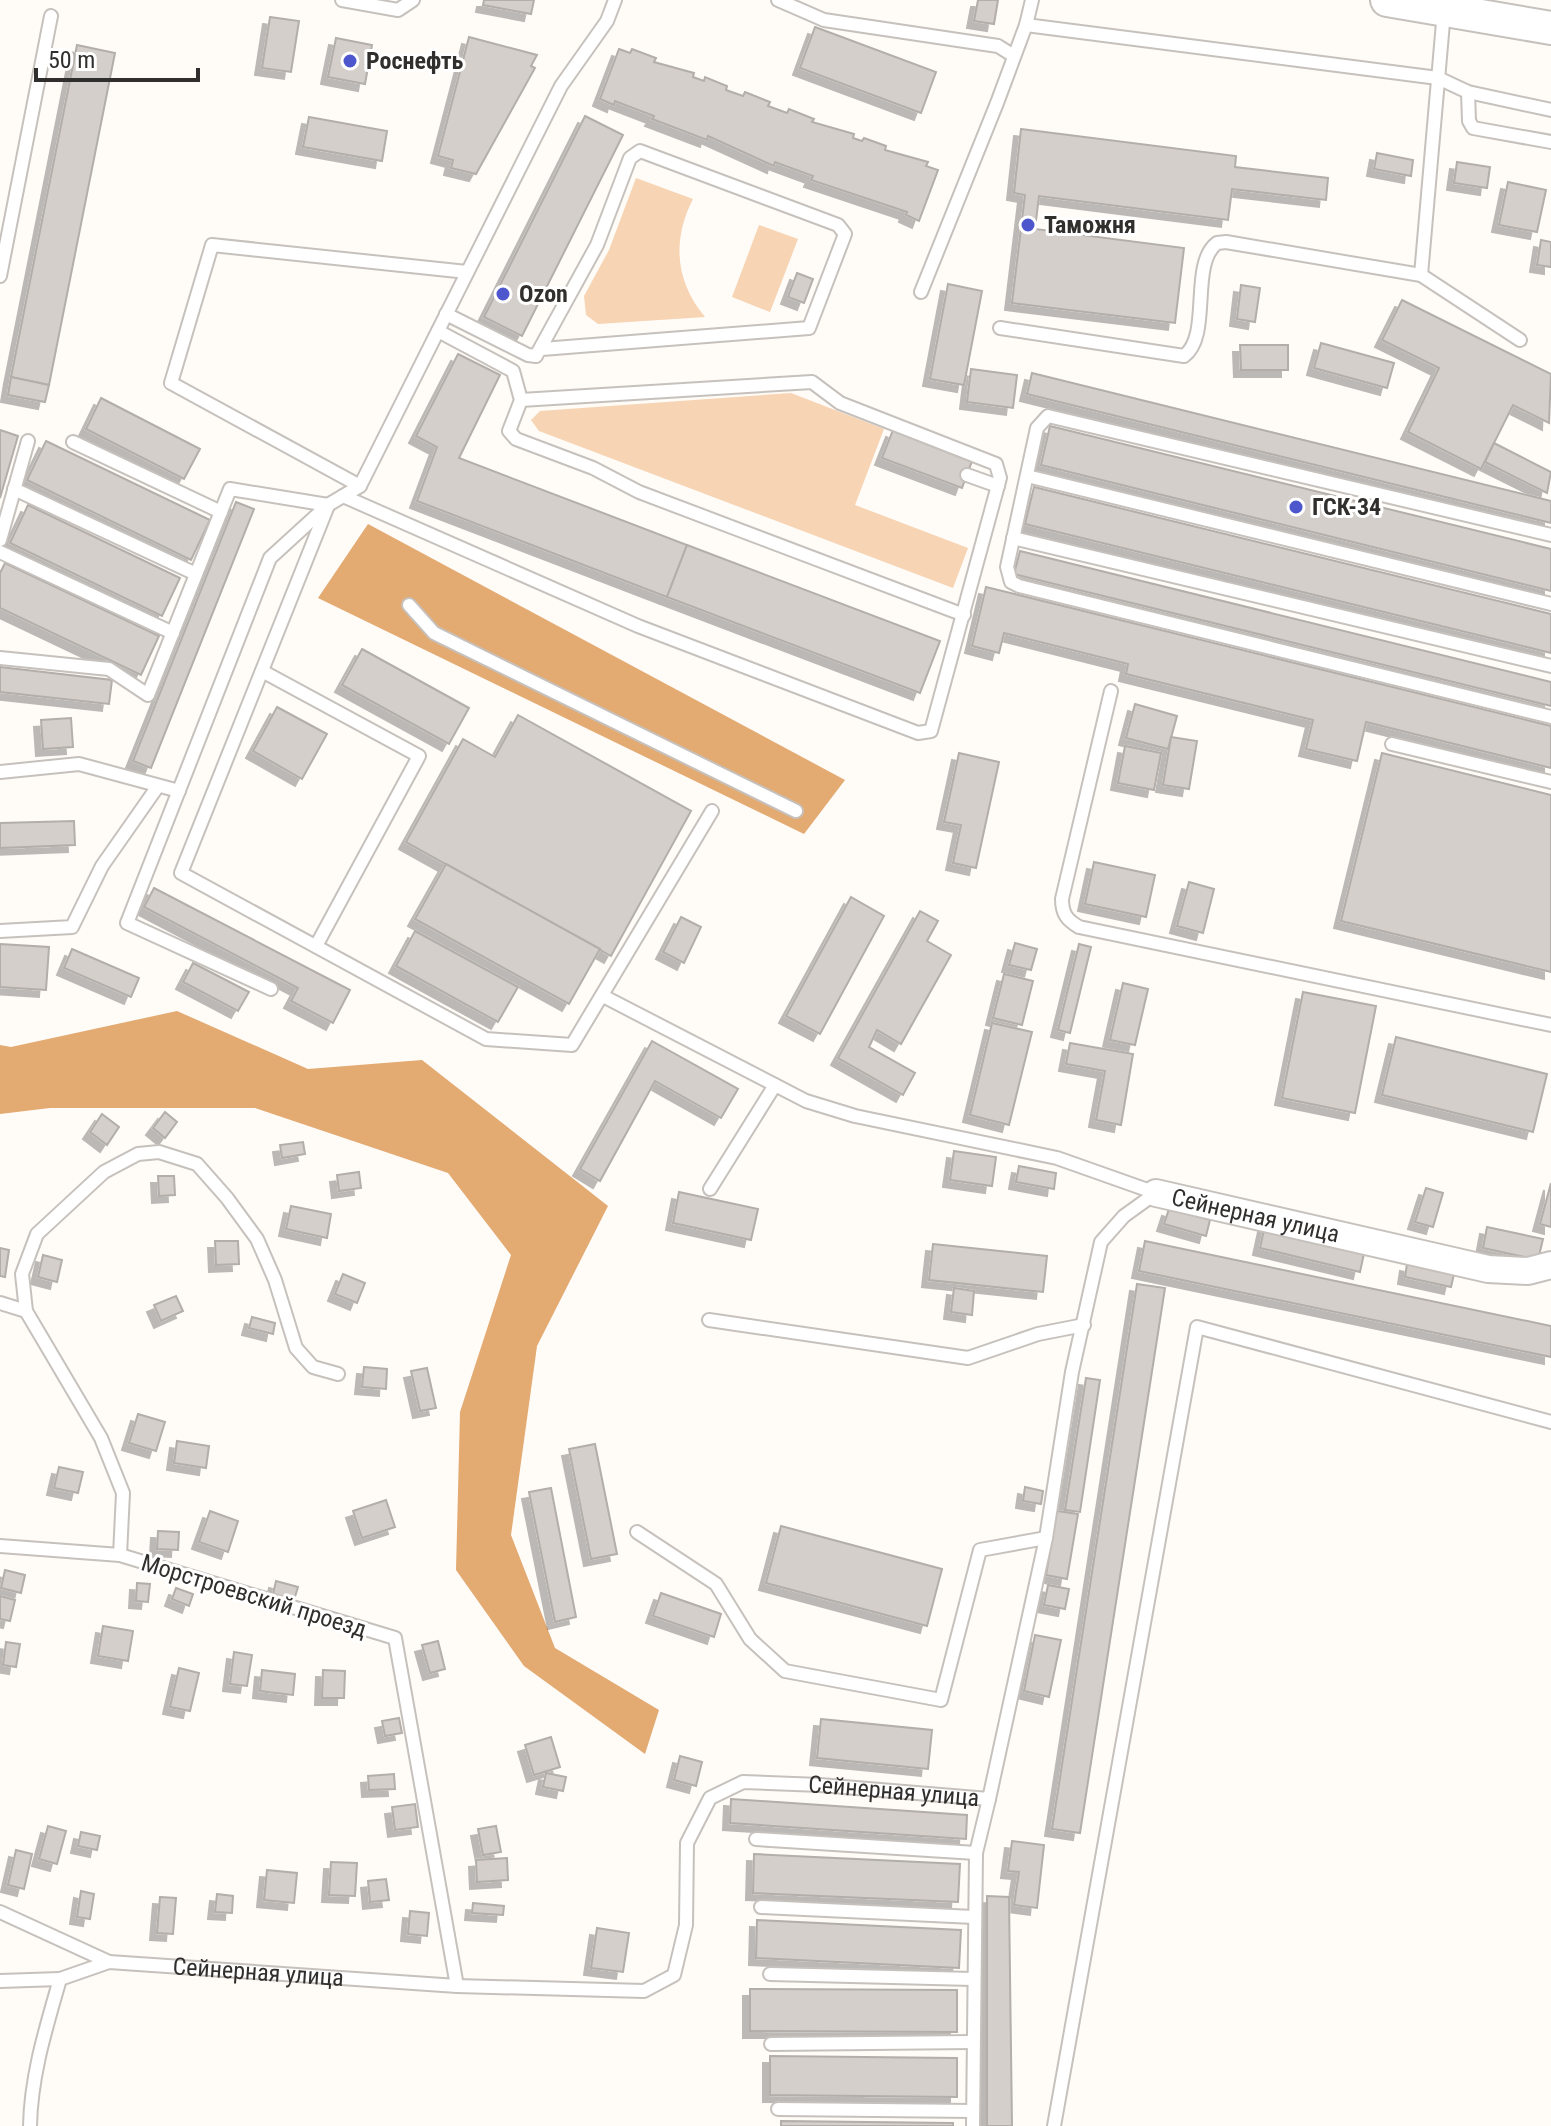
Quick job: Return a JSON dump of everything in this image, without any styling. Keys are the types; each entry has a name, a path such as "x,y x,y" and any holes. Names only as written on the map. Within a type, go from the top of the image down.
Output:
{"street":[{"path":"1391,0 1551,28"},
{"name":"Сейнерная улица","path":"1156,1193 1488,1269 1528,1271 1551,1265"}],"lane":[{"path":"342,0 398,10 413,0"},
{"path":"271,989 127,923 270,558 328,505 360,486 561,86 607,21 615,0"},
{"path":"778,0 824,20 998,46 1014,56"},
{"path":"921,292 1026,25 1032,0"},
{"path":"1421,275 1444,10"},
{"path":"0,276 51,16"},
{"path":"1026,25 1438,78 1468,92 1551,110"},
{"path":"1468,92 1469,121 1473,128 1551,142"},
{"path":"446,314 532,357 542,349 597,245 635,152 645,151 838,225 845,234 809,328 542,349"},
{"path":"1000,328 1184,356 1194,343 1207,256 1217,243 1421,275 1520,340"},
{"path":"360,486 171,383 212,245 467,272"},
{"path":"438,331 513,371 521,400 509,424 511,435 516,439 593,468 639,492 964,615"},
{"path":"343,496 638,626 918,733 931,731 998,486 1000,470 990,460 840,403 812,382 521,400"},
{"path":"1551,535 1048,416 1037,428 1007,575 1019,586 1551,717"},
{"path":"0,540 28,441"},
{"path":"73,442 221,512"},
{"path":"967,475 998,486"},
{"path":"1027,476 1551,604"},
{"path":"14,489 196,574"},
{"path":"0,658 109,669 148,695 230,489 328,505"},
{"path":"328,505 181,873 486,1039 572,1045 712,811"},
{"path":"1013,538 1551,666"},
{"path":"0,552 173,633"},
{"path":"409,605 434,633 796,811"},
{"path":"262,671 419,756 316,946"},
{"path":"1111,691 1062,899 1062,911 1069,921 1079,927 1551,1025"},
{"path":"1392,744 1551,782"},
{"path":"0,772 79,764 179,791"},
{"path":"0,931 52,931 72,927 102,866 158,786"},
{"path":"603,996 806,1101 855,1116 1057,1158 1156,1193"},
{"path":"710,1189 775,1085"},
{"path":"120,1555 123,1493 101,1438 26,1311 22,1274 37,1234 104,1172 138,1154 159,1152 197,1164 257,1239 296,1348 313,1367 338,1374"},
{"name":"Сейнерная улица","path":"0,1981 60,1979 109,1962 457,1986 644,1991 674,1975 686,1925 687,1843 710,1798 743,1782 989,1799 1046,1538 1072,1372 1101,1242 1124,1216 1156,1193"},
{"path":"0,1303 26,1311"},
{"path":"709,1320 968,1358 1038,1334 1084,1325"},
{"path":"1054,2126 1197,1327 1551,1422"},
{"path":"637,1532 716,1584 750,1639 785,1671 941,1700 980,1550 1046,1538"},
{"name":"Морстроевский проезд","path":"0,1546 120,1555 395,1638 457,1986"},
{"path":"973,2126 976,1853 989,1799"},
{"path":"756,1839 976,1853"},
{"path":"761,1907 974,1917"},
{"path":"0,1912 109,1962"},
{"path":"770,1974 973,1979"},
{"path":"30,2126 31,2098 40,2053 60,1979"},
{"path":"771,2044 973,2042"},
{"path":"778,2109 973,2111"}],"shaded area":[{"path":"636,178 693,199 682,230 680,260 688,289 705,317 598,324 586,315 584,296 609,250"},
{"path":"759,225 798,239 770,312 732,297"},
{"path":"791,393 884,429 855,505 968,548 953,588 539,431 531,420 540,411"},
{"path":"368,524 845,780 804,834 318,598"},
{"path":"177,1011 308,1069 422,1060 608,1206 537,1346 511,1535 555,1648 659,1710 645,1754 524,1666 456,1570 460,1412 511,1255 448,1173 255,1108 50,1108 0,1114 0,1045 11,1047"}],"building":[{"path":"484,0 534,0 531,14 483,5"},
{"path":"978,0 998,0 994,24 974,21"},
{"path":"270,17 299,21 291,72 262,68"},
{"path":"815,27 936,72 921,113 800,68"},
{"path":"469,37 537,55 531,66 535,68 476,174 451,168 453,160 438,156"},
{"name":"Роснефть","path":"336,38 372,45 365,84 328,77"},
{"path":"77,45 115,53 49,385 11,377"},
{"path":"619,49 630,53 632,49 656,58 654,62 694,73 693,77 704,81 705,77 727,86 726,90 743,96 745,92 770,102 768,106 787,113 789,109 814,119 812,122 854,134 853,138 862,141 864,138 886,146 885,150 928,162 926,166 938,170 919,221 906,215 907,212 811,180 813,176 775,162 774,166 708,136 707,140 615,101 614,105 600,99"},
{"path":"585,116 623,135 522,336 484,317"},
{"path":"309,117 387,131 382,161 303,147"},
{"name":"Таможня","path":"1021,129 1236,156 1235,167 1328,178 1326,200 1232,189 1228,220 1039,196 1035,229 1184,248 1175,323 1012,303 1025,195 1014,193"},
{"path":"1377,153 1413,160 1411,176 1374,169"},
{"path":"1457,162 1490,167 1487,188 1454,183"},
{"path":"1508,182 1546,190 1537,232 1499,225"},
{"path":"1541,240 1551,242 1551,267 1537,265"},
{"path":"797,273 813,279 804,303 788,297"},
{"path":"948,284 982,291 964,385 930,379"},
{"path":"1241,285 1260,288 1255,322 1237,319"},
{"path":"1402,300 1551,374 1549,423 1513,405 1481,469 1408,432 1439,368 1382,340"},
{"path":"1321,343 1394,363 1387,388 1314,368"},
{"path":"1240,345 1288,345 1288,370 1241,370"},
{"path":"458,354 500,375 459,458 687,545 667,597 417,501 437,447 416,436"},
{"path":"971,369 1017,375 1013,408 967,402"},
{"path":"1032,373 1551,501 1551,523 1027,394"},
{"path":"11,377 49,385 45,402 8,395"},
{"path":"101,398 200,449 184,479 86,429"},
{"name":"ГСК-34","path":"1050,426 1551,549 1551,591 1041,465"},
{"path":"0,430 18,436 0,498"},
{"path":"893,430 972,461 962,488 882,458"},
{"path":"46,441 210,520 191,560 27,480"},
{"path":"1494,443 1551,472 1547,493 1485,462"},
{"name":"ГСК-34","path":"1034,487 1551,614 1551,653 1025,524"},
{"path":"236,502 254,509 151,768 133,761"},
{"path":"28,505 180,578 162,616 10,543"},
{"path":"687,545 940,641 920,693 667,597"},
{"path":"1020,551 1551,682 1551,706 1014,574"},
{"path":"5,563 159,636 141,675 0,608 0,573"},
{"path":"986,587 1551,726 1551,768 1366,722 1357,761 1306,749 1313,720 1126,674 1128,664 1004,633 999,653 972,646"},
{"path":"362,649 469,708 449,744 342,685"},
{"path":"0,667 112,680 109,704 0,692"},
{"path":"1135,704 1177,716 1168,749 1126,738"},
{"path":"277,707 327,734 302,779 253,751"},
{"path":"518,715 691,811 611,956 406,842 463,739 495,757"},
{"path":"71,718 73,747 43,749 41,720"},
{"path":"1171,737 1197,741 1189,789 1163,785"},
{"path":"1125,746 1161,753 1154,790 1118,783"},
{"path":"959,753 999,762 976,868 953,863 961,825 944,822"},
{"path":"1382,753 1551,795 1551,972 1341,921"},
{"path":"74,821 75,845 0,848 0,823"},
{"path":"1094,862 1155,875 1146,917 1085,904"},
{"path":"446,864 600,949 569,1004 415,919"},
{"path":"1189,882 1214,889 1203,933 1177,926"},
{"path":"154,888 350,990 333,1023 291,1001 298,988 144,907"},
{"path":"851,897 884,916 820,1034 786,1016"},
{"path":"920,911 938,921 927,941 951,955 901,1044 877,1030 869,1047 915,1073 903,1095 838,1058"},
{"path":"681,917 701,927 684,963 663,952"},
{"path":"415,931 518,987 498,1022 396,966"},
{"path":"1015,943 1037,949 1031,970 1009,965"},
{"path":"0,944 49,947 46,990 0,987"},
{"path":"1079,944 1091,947 1070,1033 1058,1030"},
{"path":"72,949 139,978 131,997 64,968"},
{"path":"193,963 249,992 238,1011 183,982"},
{"path":"1004,974 1033,981 1022,1025 993,1018"},
{"path":"1123,983 1148,989 1135,1045 1110,1040"},
{"path":"1303,992 1376,1006 1355,1113 1282,1098"},
{"path":"992,1023 1032,1032 1009,1125 970,1115"},
{"path":"1396,1037 1547,1074 1533,1132 1382,1095"},
{"path":"652,1041 738,1089 721,1118 655,1081 600,1181 580,1169"},
{"path":"1070,1043 1133,1054 1121,1125 1096,1120 1105,1071 1066,1064"},
{"path":"165,1112 177,1122 165,1138 153,1128"},
{"path":"102,1114 119,1127 107,1145 90,1132"},
{"path":"303,1142 305,1154 282,1158 280,1145"},
{"path":"954,1151 996,1157 992,1186 950,1180"},
{"path":"1019,1166 1056,1173 1054,1189 1016,1182"},
{"path":"359,1172 361,1188 339,1191 337,1175"},
{"path":"158,1176 174,1176 175,1195 159,1196"},
{"path":"1551,1183 1551,1227 1540,1224"},
{"path":"1426,1188 1443,1193 1433,1227 1415,1222"},
{"path":"679,1192 758,1209 751,1240 673,1223"},
{"path":"291,1206 331,1214 327,1238 286,1229"},
{"path":"1169,1209 1210,1220 1206,1236 1164,1224"},
{"path":"1265,1225 1365,1249 1360,1272 1260,1248"},
{"path":"1487,1227 1543,1239 1538,1260 1483,1248"},
{"path":"215,1241 238,1241 239,1264 216,1265"},
{"path":"1145,1241 1551,1326 1551,1357 1139,1271"},
{"path":"933,1244 1047,1256 1043,1292 929,1280"},
{"path":"0,1248 9,1250 5,1277 0,1276"},
{"path":"43,1255 62,1260 57,1282 38,1277"},
{"path":"1407,1264 1454,1274 1451,1287 1405,1277"},
{"path":"343,1274 365,1283 357,1303 335,1294"},
{"path":"1137,1284 1165,1288 1080,1833 1052,1829"},
{"path":"954,1288 974,1291 972,1315 951,1312"},
{"path":"176,1296 183,1311 161,1321 154,1305"},
{"path":"252,1317 275,1323 273,1334 249,1328"},
{"path":"364,1367 387,1369 386,1389 362,1387"},
{"path":"427,1368 436,1408 420,1411 411,1371"},
{"path":"1086,1378 1100,1380 1080,1512 1065,1510"},
{"path":"138,1414 165,1422 156,1451 129,1443"},
{"path":"177,1441 209,1446 206,1468 174,1463"},
{"path":"595,1444 617,1554 591,1559 569,1449"},
{"path":"59,1467 83,1472 78,1493 54,1488"},
{"path":"1025,1487 1043,1491 1041,1504 1023,1501"},
{"path":"551,1488 576,1617 555,1622 529,1492"},
{"path":"386,1500 395,1527 362,1538 353,1511"},
{"path":"210,1511 238,1521 228,1552 199,1542"},
{"path":"1057,1511 1078,1514 1067,1579 1046,1575"},
{"path":"781,1526 942,1569 927,1626 766,1583"},
{"path":"158,1531 179,1532 178,1550 157,1549"},
{"path":"5,1570 25,1575 21,1593 1,1588"},
{"path":"276,1581 298,1587 294,1600 273,1594"},
{"path":"137,1583 150,1584 148,1602 136,1601"},
{"path":"1048,1585 1069,1589 1065,1609 1044,1605"},
{"path":"176,1588 193,1594 189,1606 172,1599"},
{"path":"661,1593 721,1614 714,1637 653,1616"},
{"path":"0,1596 15,1600 10,1621 0,1619"},
{"path":"103,1626 133,1631 128,1661 98,1656"},
{"path":"1035,1635 1061,1640 1049,1697 1024,1691"},
{"path":"438,1641 445,1669 430,1673 422,1645"},
{"path":"6,1642 20,1644 16,1667 3,1665"},
{"path":"234,1652 252,1655 247,1686 230,1684"},
{"path":"179,1668 199,1673 190,1711 170,1707"},
{"path":"262,1670 295,1674 293,1695 260,1691"},
{"path":"323,1670 345,1671 344,1698 322,1698"},
{"path":"399,1718 402,1733 385,1736 382,1721"},
{"path":"821,1719 932,1730 928,1769 817,1758"},
{"path":"551,1737 560,1767 534,1775 525,1745"},
{"path":"680,1756 702,1762 696,1786 674,1780"},
{"path":"546,1773 566,1777 563,1791 543,1787"},
{"path":"394,1774 395,1789 369,1790 368,1776"},
{"path":"731,1799 967,1815 966,1839 730,1823"},
{"path":"415,1804 418,1827 395,1830 392,1807"},
{"path":"48,1826 66,1831 57,1864 39,1859"},
{"path":"496,1826 501,1852 483,1855 478,1829"},
{"path":"81,1832 100,1836 97,1850 78,1846"},
{"path":"1012,1841 1044,1845 1037,1908 1014,1905 1019,1872 1008,1871"},
{"path":"16,1850 32,1854 24,1889 8,1885"},
{"path":"754,1854 960,1864 958,1902 753,1893"},
{"path":"507,1858 508,1880 477,1882 476,1860"},
{"path":"331,1862 357,1863 355,1896 329,1895"},
{"path":"267,1870 297,1873 294,1903 264,1900"},
{"path":"386,1879 389,1900 370,1902 368,1881"},
{"path":"81,1891 94,1894 90,1919 77,1917"},
{"path":"217,1894 233,1896 232,1913 215,1912"},
{"path":"987,1896 1009,1897 1012,2126 987,2126"},
{"path":"160,1897 176,1898 173,1934 157,1933"},
{"path":"473,1903 504,1906 503,1915 472,1913"},
{"path":"410,1911 429,1913 427,1936 408,1934"},
{"path":"757,1920 961,1930 959,1968 756,1958"},
{"path":"597,1928 629,1933 623,1972 591,1968"},
{"path":"750,1989 957,1990 957,2032 750,2031"},
{"path":"770,2056 957,2058 957,2097 770,2095"},
{"path":"781,2121 953,2123 953,2126 781,2126"}],"place":[{"name":"Роснефть","path":"350,61"},
{"name":"Таможня","path":"1028,225"},
{"name":"Ozon","path":"503,294"},
{"name":"ГСК-34","path":"1296,507"}]}
